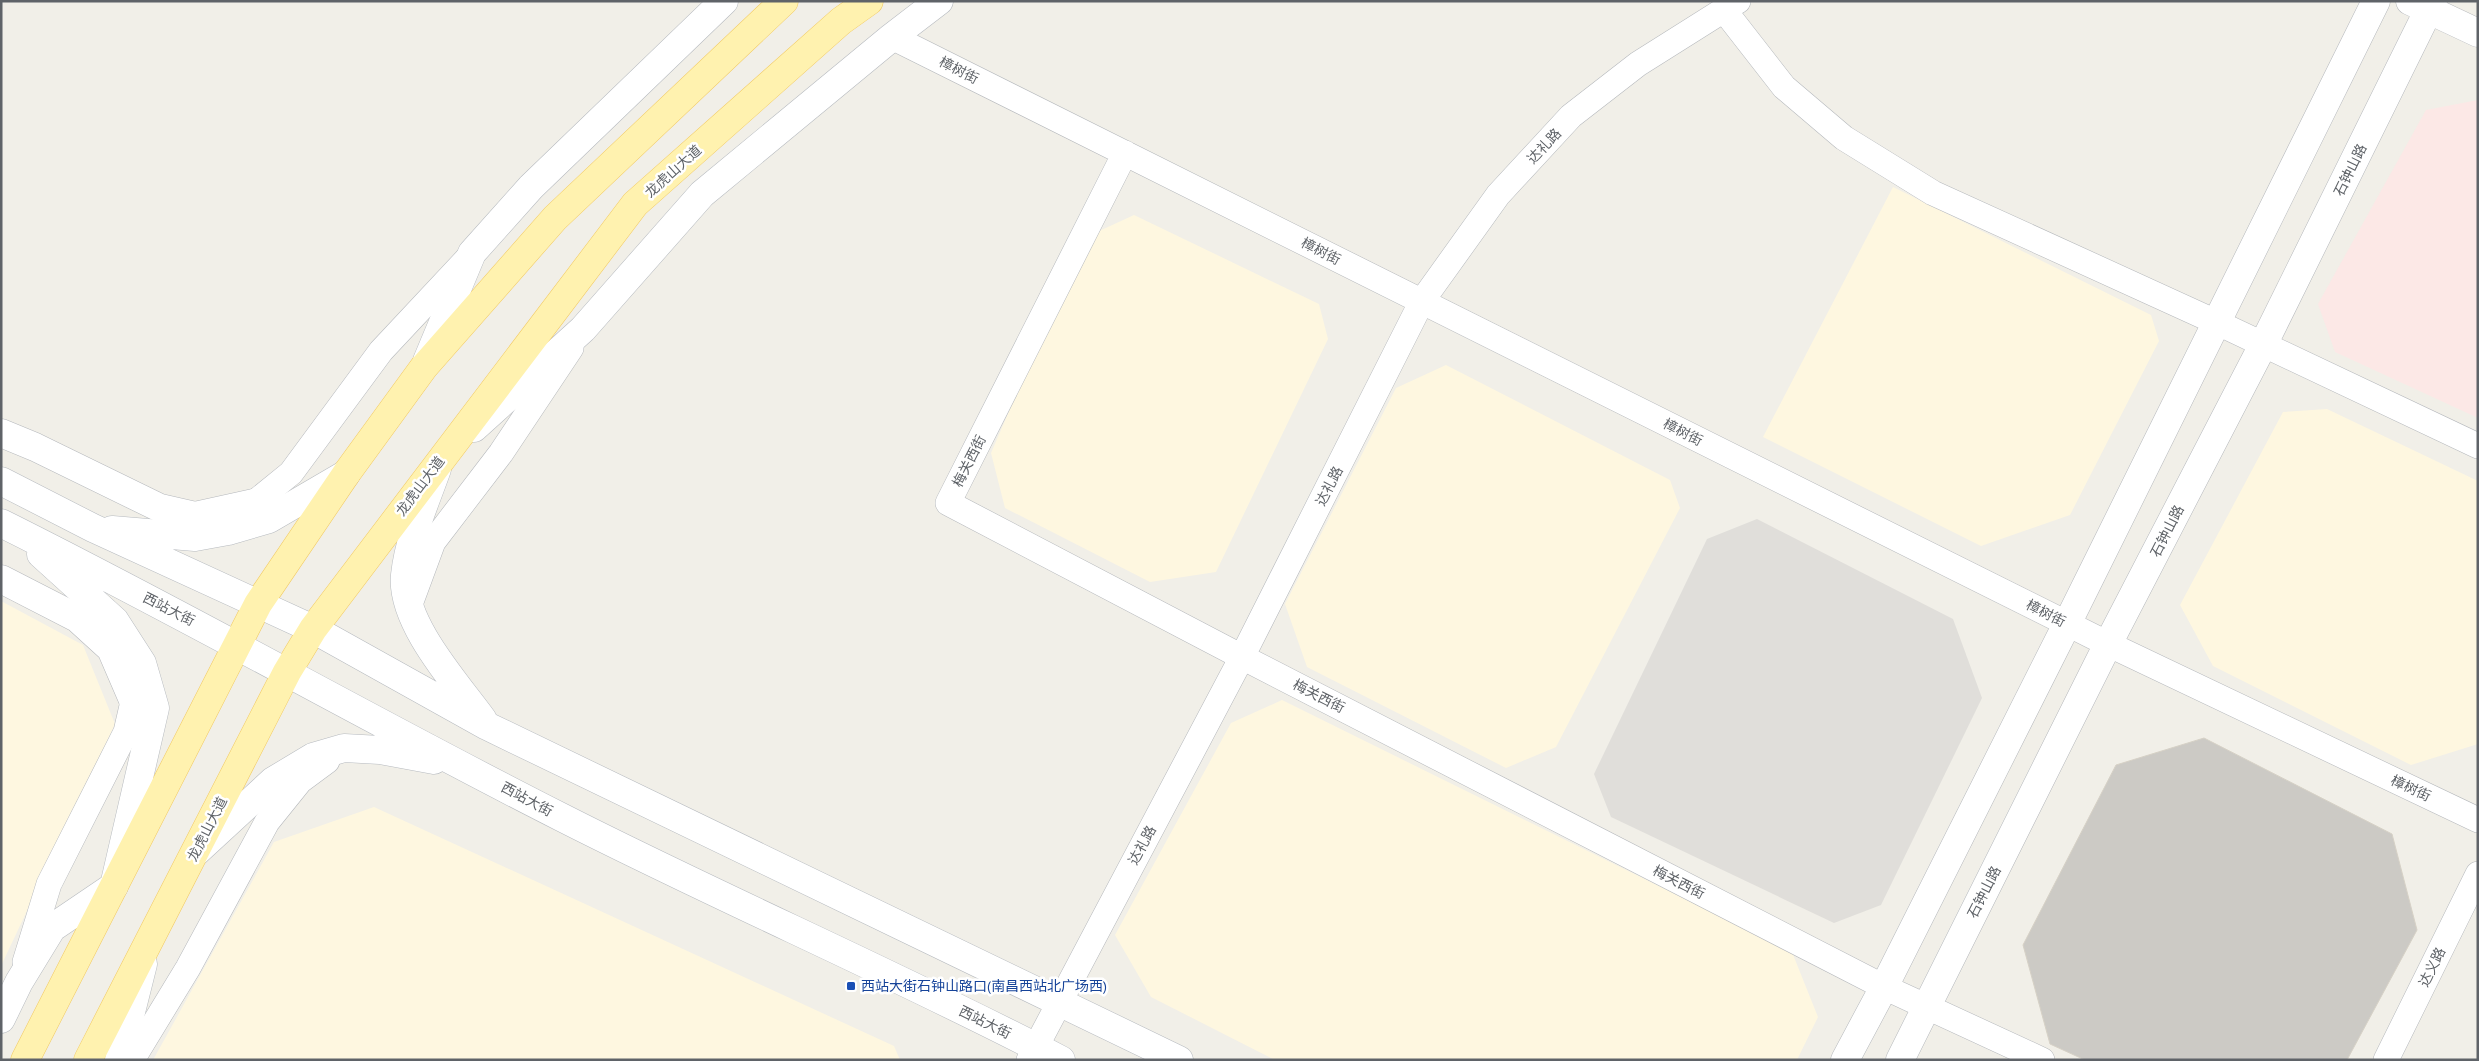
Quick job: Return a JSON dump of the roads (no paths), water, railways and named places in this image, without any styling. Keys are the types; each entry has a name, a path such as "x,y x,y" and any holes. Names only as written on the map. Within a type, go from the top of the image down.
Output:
{"main road":[{"path":"424,367 472,253 531,188 724,1"},
{"path":"25,1060 258,604 346,474 424,367 555,218 784,1"},
{"name":"龙虎山大道","path":"88,1060 287,672 313,630 441,458 635,204 841,21 870,1"},
{"path":"488,726 430,645 409,607 405,576 412,540 441,458 583,329 702,194 892,37 939,1"},
{"path":"1845,1060 1884,987 2218,323 2376,1"},
{"path":"2424,4 2478,33"},
{"name":"石钟山路","path":"1900,1060 2108,644 2264,345 2424,4"},
{"path":"1,433 35,447 160,508 195,516 254,503"},
{"path":"93,528 195,536 228,531 269,519 346,474"},
{"path":"1,481 93,528 313,630 488,726 1179,1060"},
{"path":"1,1019 19,982 52,928 114,886 155,708 142,663 115,621 7,526"},
{"name":"西站大街","path":"7,526 238,644 287,672 562,817 1032,1053 1061,1060"},
{"path":"1,579 77,618 111,649 133,700"},
{"path":"195,853 273,781 313,757 344,748 380,750 431,758 562,817"},
{"path":"119,1060 150,938"}],"street":[{"path":"1731,5 1784,87 1844,138 1933,193 2218,323 2478,446"},
{"name":"达礼路","path":"1032,1053 1242,657 1422,301 1498,195 1571,116 1638,64 1731,5"},
{"name":"樟树街","path":"892,37 2067,624 2478,820"},
{"name":"梅关西街","path":"1124,153 948,503 1242,657 1884,987 2042,1060"},
{"path":"228,531 254,503 290,474 381,351 472,253"},
{"path":"409,607 433,542 501,453 583,329"},
{"path":"19,982 48,884 126,732 142,663"},
{"path":"132,1060 188,968 267,822 300,781 344,748"},
{"name":"达义路","path":"2386,1060 2478,874"}],"place":[{"name":"西站大街石钟山路口(南昌西站北广场西)","path":"851,986"}]}
